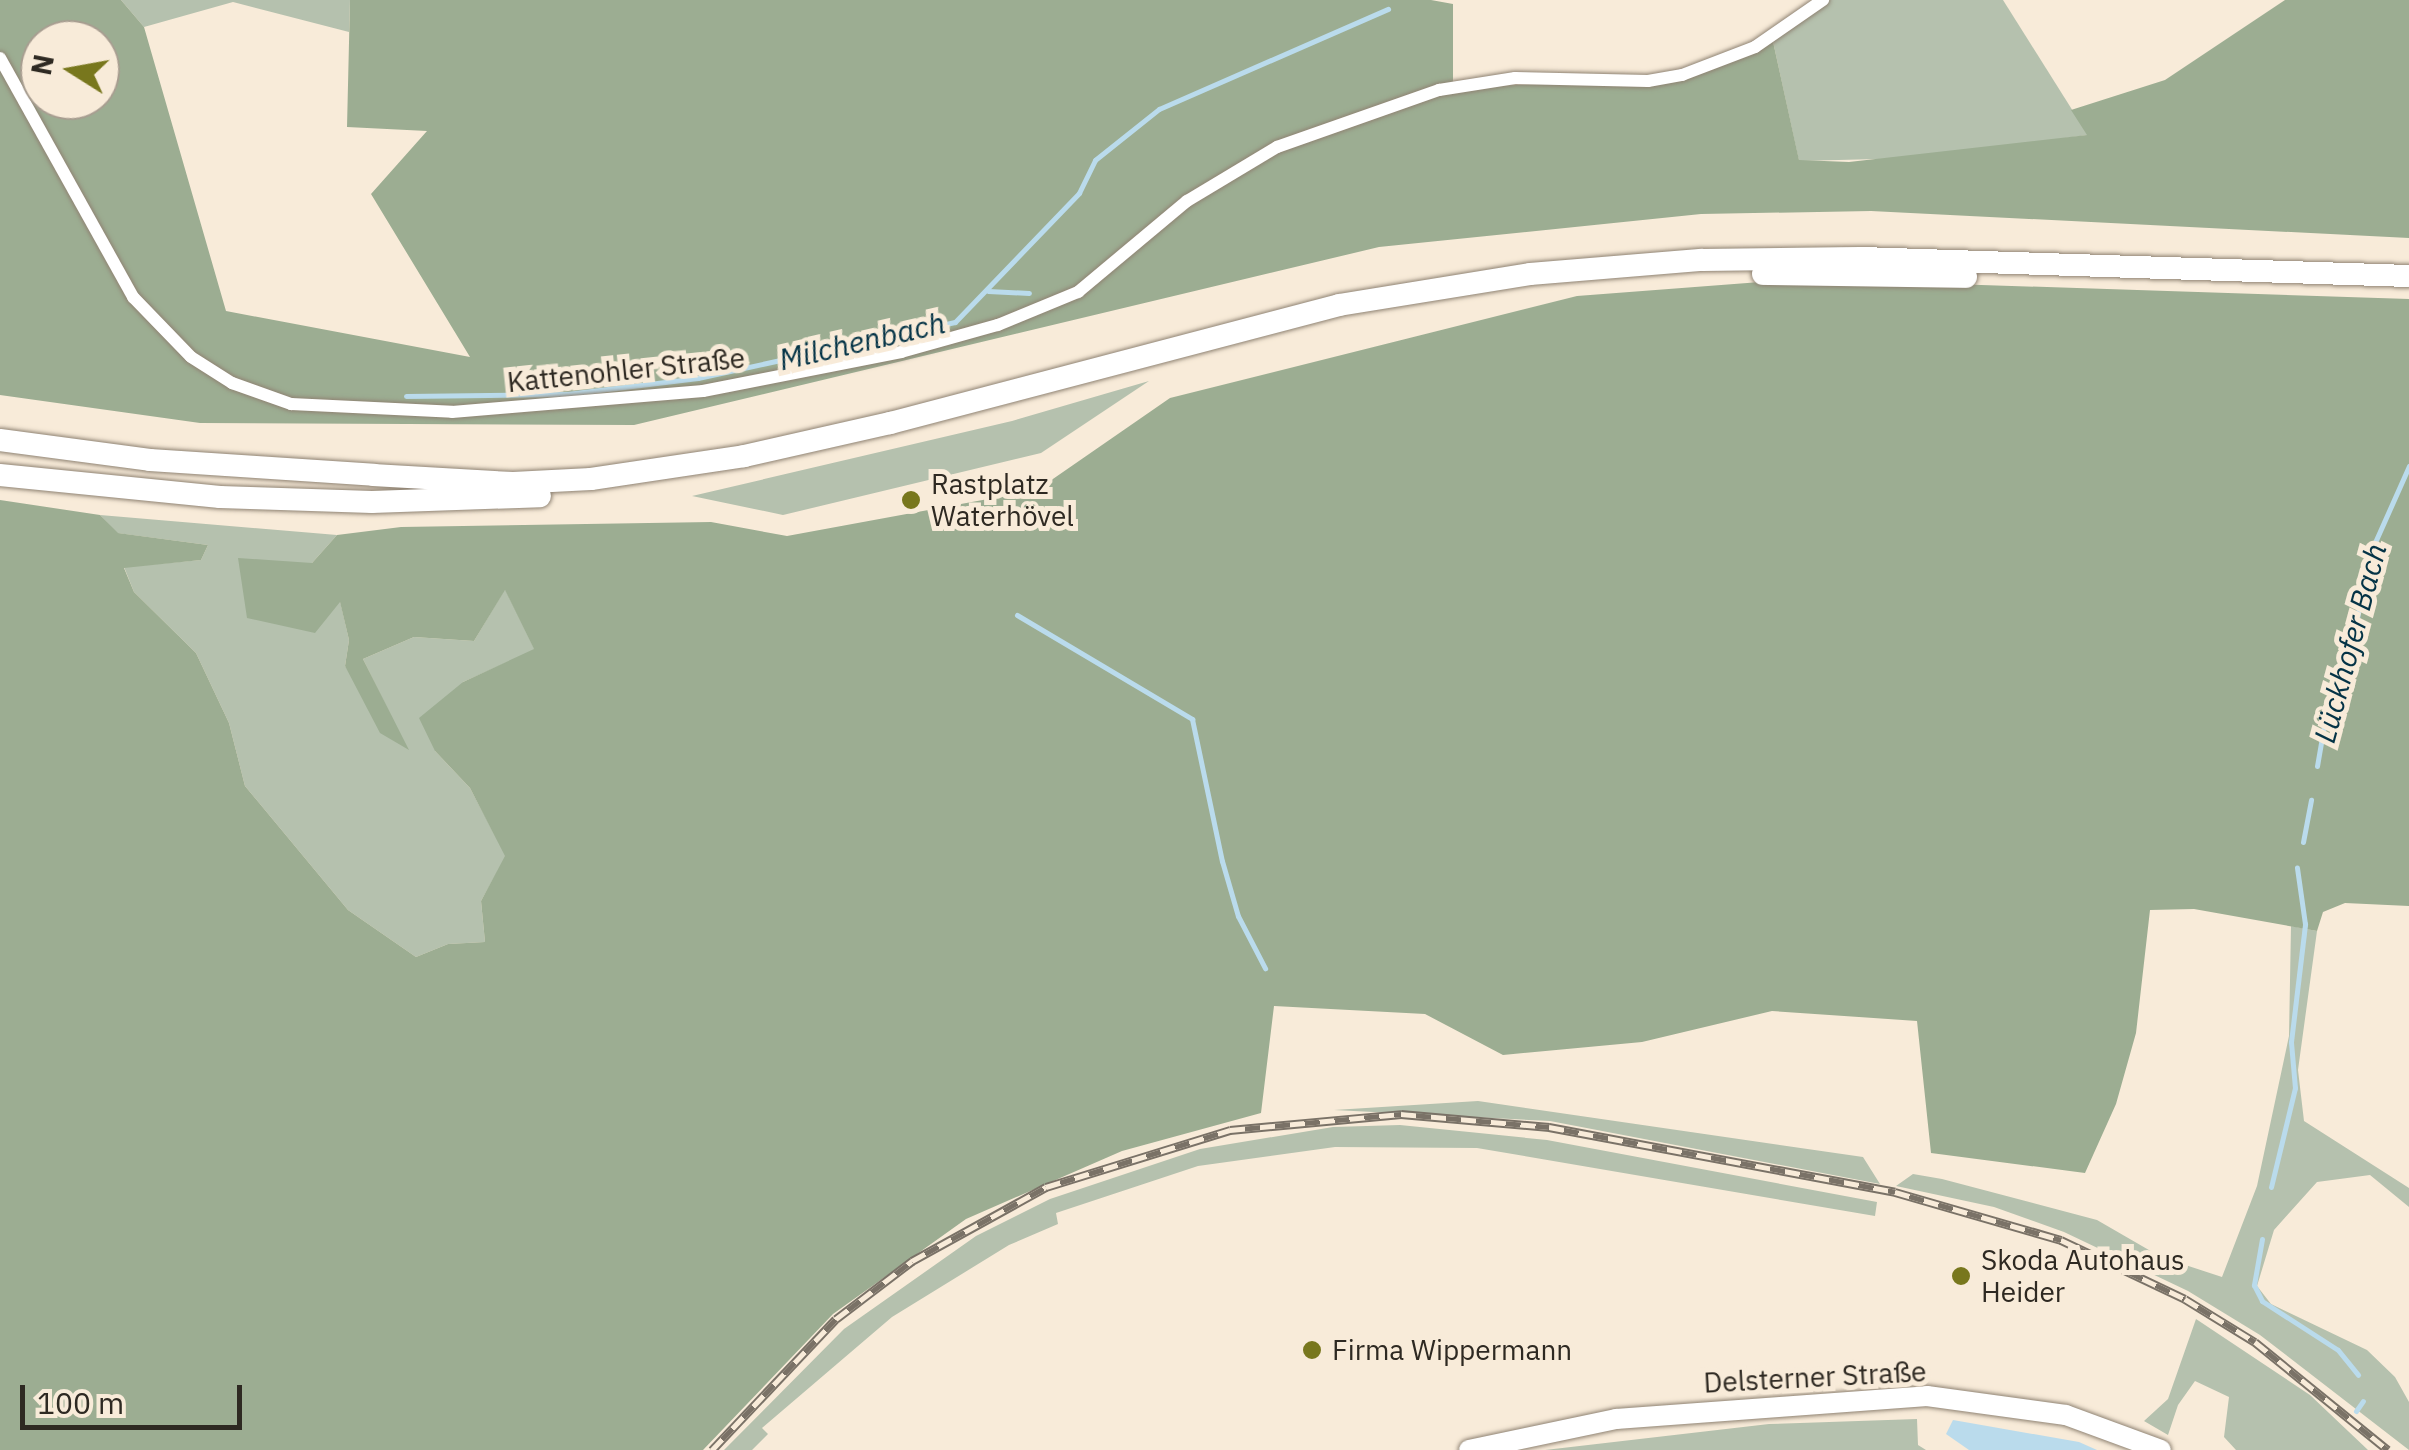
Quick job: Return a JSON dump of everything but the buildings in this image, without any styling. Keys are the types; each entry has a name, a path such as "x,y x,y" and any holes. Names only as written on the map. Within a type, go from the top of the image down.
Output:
{"highway":[{"path":"0,440 150,460 372,476 513,483 592,479 744,456 1339,305 1530,274 1702,260 1862,258 2409,290"},
{"path":"0,475 145,492 315,500 372,502 558,495 745,469 1340,320 1542,284 1701,274 2409,276"}],"main road":[{"name":"Delsterner Straße","path":"1469,1450 1616,1418 1927,1396 2066,1415 2161,1450"}],"street":[{"name":"Kattenohler Straße","path":"0,58 132,297 191,357 232,384 290,404 452,412 703,391 998,325 1078,292 1187,201 1277,147 1440,90 1515,78 1648,81 1682,75 1755,47 1823,0"}],"green space":[{"path":"0,0 121,0 144,27 226,311 470,357 371,194 427,131 347,127 350,0 1431,0 1453,4 1453,87 1648,81 1772,37 1799,160 1849,162 2087,135 2071,110 2165,80 2285,0 2409,0 2409,238 1871,211 1701,214 1379,247 634,425 200,423 0,395"},
{"path":"121,0 350,0 349,32 233,2 144,27"},
{"path":"1823,0 2003,0 2088,135 1918,158 1799,161 1772,37"},
{"path":"1801,279 2409,299 2409,906 2345,903 2323,912 2317,931 2194,909 2150,910 2136,1033 2116,1104 2085,1173 1931,1153 1917,1021 1772,1011 1642,1042 1503,1055 1425,1014 1274,1006 1261,1113 1122,1151 966,1219 833,1314 703,1450 0,1450 0,500 100,515 118,533 208,545 201,560 124,568 134,592 196,653 229,723 245,786 348,910 416,957 448,944 485,942 481,901 505,856 470,788 435,751 419,718 463,682 534,649 505,590 474,641 414,637 363,659 409,750 380,733 345,666 349,640 340,602 315,633 247,618 238,558 312,563 337,535 401,527 711,522 787,536 1037,490 1170,398 1577,296"},
{"path":"1149,381 1041,453 783,515 692,496 1012,421"},
{"path":"100,515 337,535 312,563 340,601 349,640 345,666 407,748 363,659 414,637 474,641 505,589 535,650 463,682 435,751 470,788 506,856 481,901 485,942 448,944 416,957 348,910 245,786 229,723 196,653 134,592 124,567 201,560 208,545 117,533"},
{"path":"2291,926 2317,931 2298,1070 2304,1121 2409,1188 2409,1207 2370,1175 2317,1182 2274,1230 2257,1286 2271,1304 2367,1350 2395,1377 2409,1402 2409,1450 2260,1335 2188,1291 2064,1232 1994,1207 1896,1186 1913,1174 2097,1220 2161,1257 2222,1277 2257,1186 2289,1036"},
{"path":"1478,1101 1863,1157 1880,1184 1550,1121 1334,1110"},
{"path":"1400,1125 1547,1140 1877,1202 1875,1216 1477,1148 1335,1147 1198,1166 1056,1213 1058,1224 1009,1245 892,1317 762,1428 768,1434 752,1450 724,1450 844,1329 976,1236 1050,1199 1200,1149 1333,1127"},
{"path":"2196,1319 2310,1395 2368,1450 2236,1450 2224,1437 2229,1397 2195,1381 2178,1405 2168,1435 2144,1421 2168,1399"},
{"path":"1917,1419 1918,1445 1926,1450 1545,1450 1769,1424"}],"water":[{"path":"1953,1420 2079,1442 2097,1450 1969,1450 1946,1434"}],"waterway":[{"name":"Milchenbach","path":"406,396 567,394 698,378 955,322 1079,193 1095,160 1159,109 1388,9"},
{"path":"988,291 1029,293"},
{"name":"Lückhofer Bach","path":"2317,766 2327,708 2349,662 2368,558 2409,466"},
{"path":"1017,615 1192,719 1222,861 1238,916 1265,968"},
{"name":"Lückhofer Bach","path":"2303,842 2311,800"},
{"name":"Lückhofer Bach","path":"2271,1187 2295,1088 2291,1042 2305,924 2297,868"},
{"name":"Lückhofer Bach","path":"2262,1239 2254,1285 2262,1301 2338,1350 2358,1375"},
{"name":"Lückhofer Bach","path":"2356,1411 2363,1401"}],"railway":[{"path":"712,1450 836,1319 912,1261 1046,1187 1230,1130 1401,1114 1549,1127 1895,1192 2061,1240 2185,1299 2255,1342 2388,1450"}],"place":[{"name":"Rastplatz Waterhövel","path":"911,500"},
{"name":"Skoda Autohaus Heider","path":"1961,1276"},
{"name":"Firma Wippermann","path":"1312,1350"}]}
